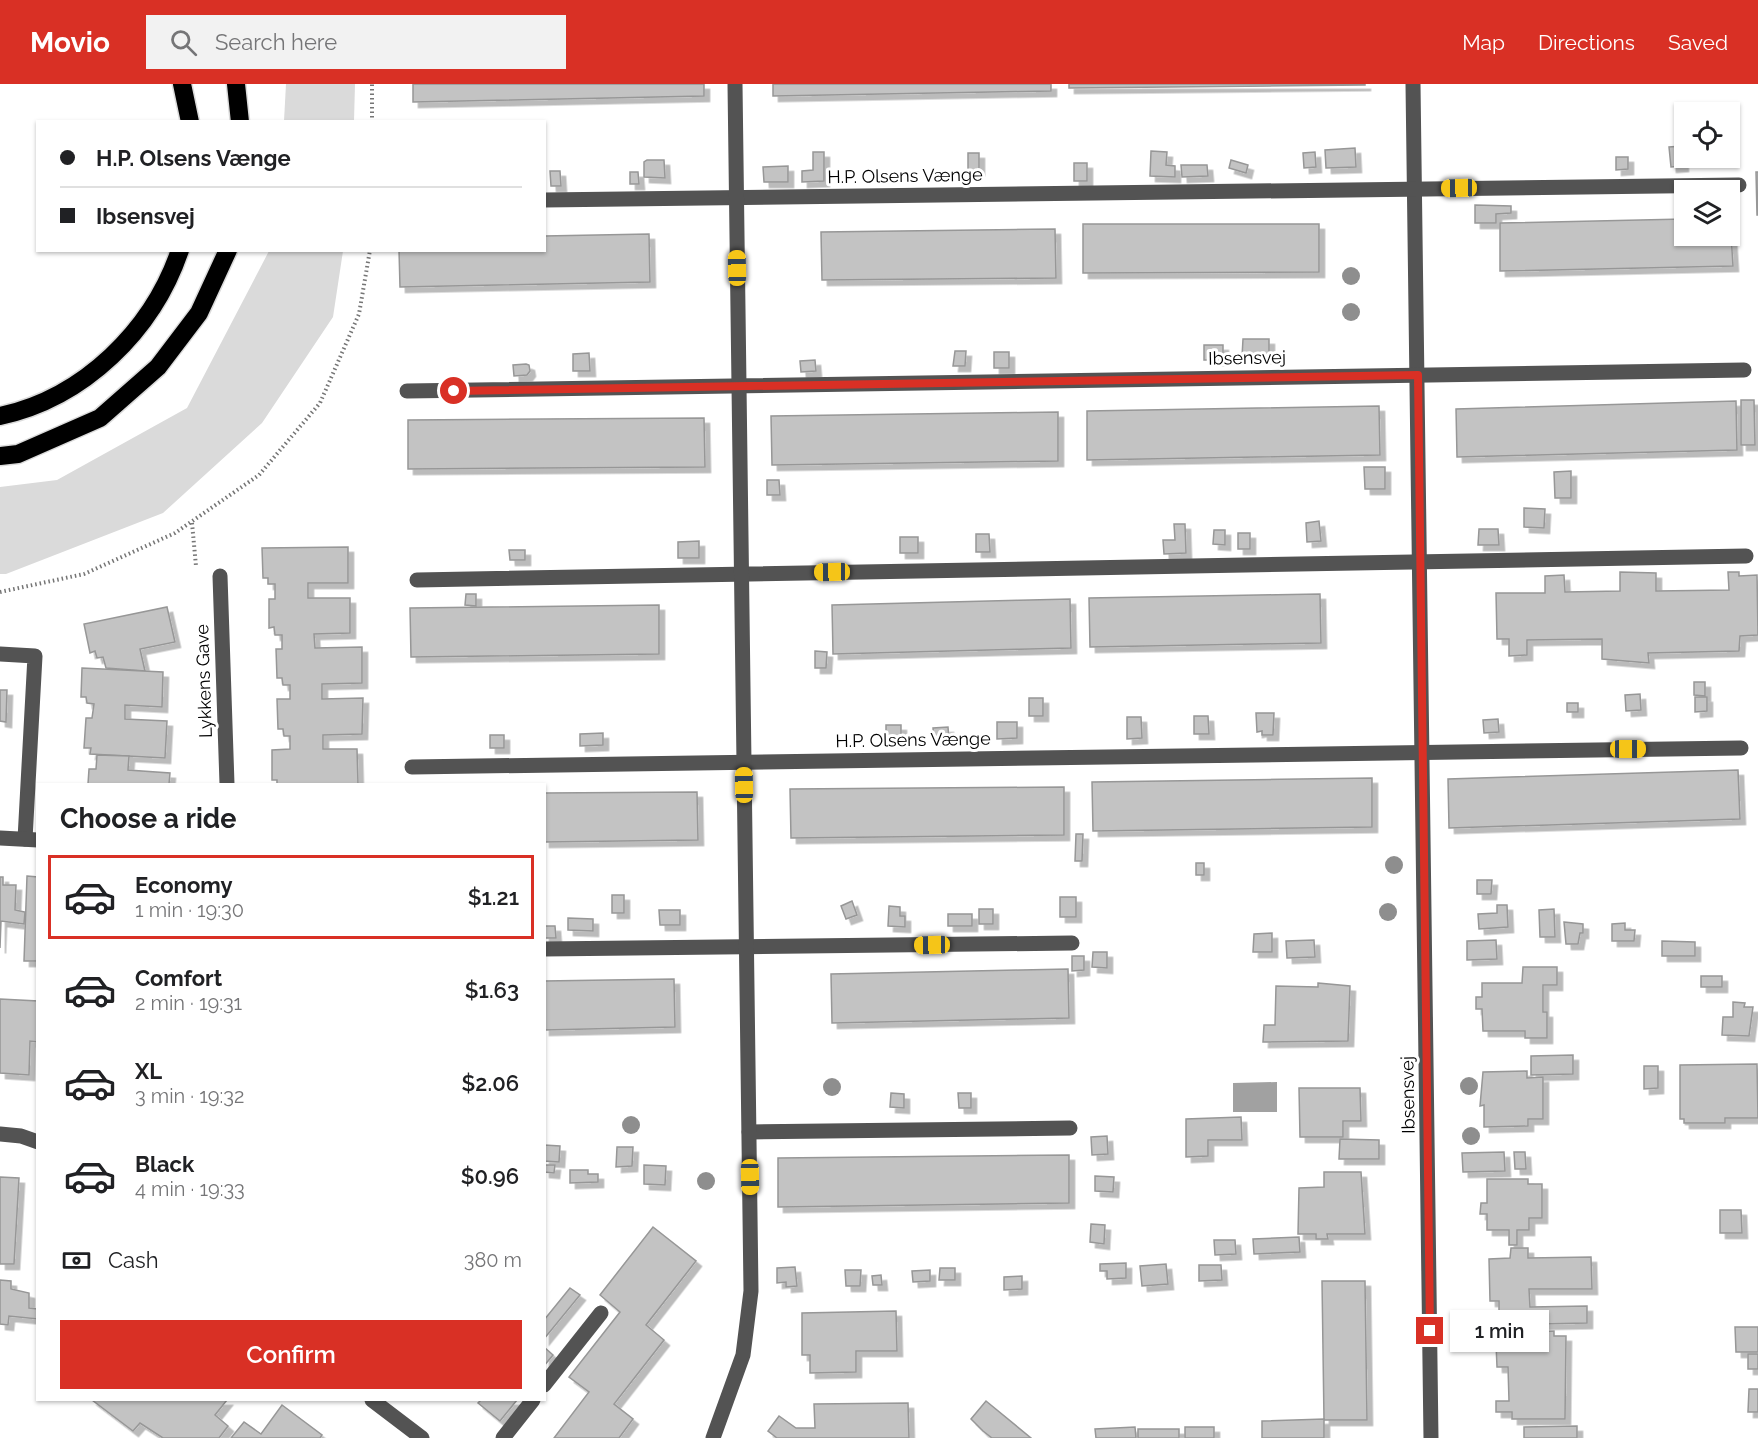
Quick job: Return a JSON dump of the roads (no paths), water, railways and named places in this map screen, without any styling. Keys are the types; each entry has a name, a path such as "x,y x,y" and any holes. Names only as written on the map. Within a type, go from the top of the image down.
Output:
{"highway":[{"path":"182,84 190,120"},
{"path":"236,84 240,120"},
{"path":"0,416 17,412 79,383 131,338 169,282 179,252"},
{"path":"0,456 18,454 100,418 159,367 199,313 227,252"}],"street":[{"path":"713,1438 743,1355 751,1291 735,84"},
{"name":"Ibsensvej","path":"1413,84 1424,751 1431,1438"},
{"path":"1415,188 1674,186"},
{"name":"H.P. Olsens Vænge","path":"546,200 1415,188"},
{"name":"Ibsensvej","path":"739,386 1744,370"},
{"path":"407,391 739,386"},
{"path":"417,580 1746,556"},
{"name":"Lykkens Gave","path":"220,576 227,783"},
{"path":"0,654 35,656 31,840 0,838"},
{"path":"1424,751 1741,748"},
{"name":"H.P. Olsens Vænge","path":"412,767 1424,751"},
{"path":"546,950 1072,943"},
{"path":"749,1131 1070,1128"},
{"path":"0,1134 21,1136 36,1141"},
{"path":"546,1382 601,1313"},
{"path":"373,1401 422,1438"},
{"path":"503,1438 532,1401"}]}
